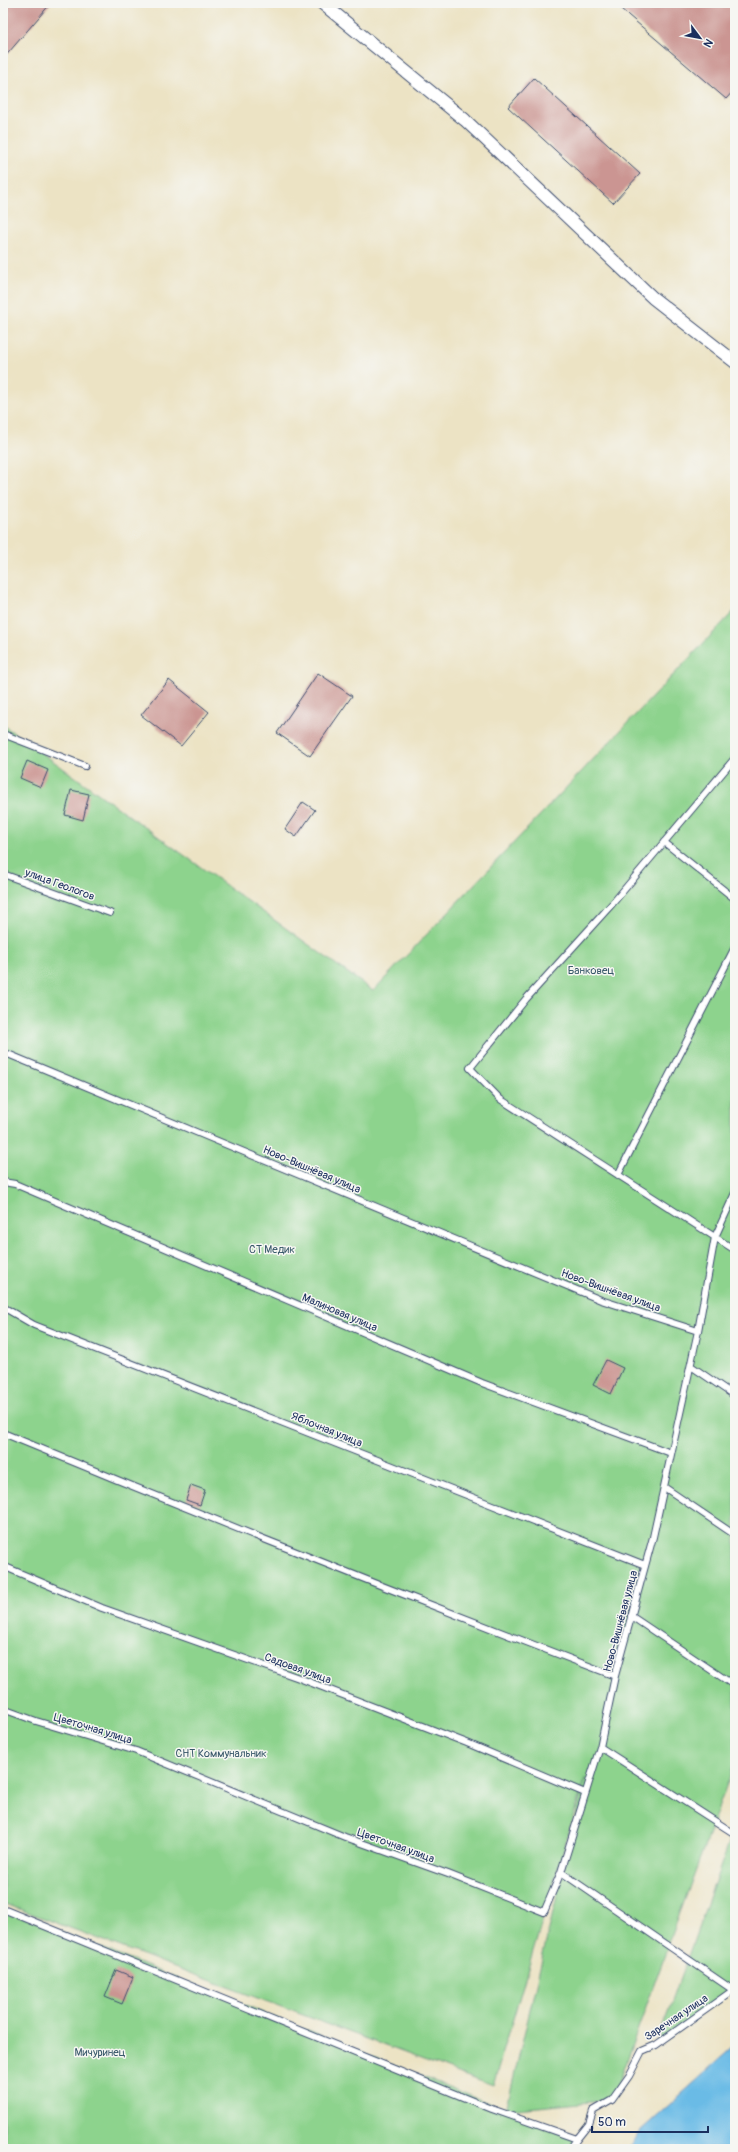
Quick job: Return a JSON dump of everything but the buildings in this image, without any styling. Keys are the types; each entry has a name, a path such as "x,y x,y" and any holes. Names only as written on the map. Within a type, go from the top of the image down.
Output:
{"street":[{"path":"322,3 465,120 653,298 735,362"}],"lane":[{"path":"3,734 85,766"},
{"path":"735,758 612,904 526,999 470,1068 500,1099 735,1250"},
{"path":"664,842 735,899"},
{"name":"улица Геологов","path":"3,874 110,913"},
{"path":"618,1175 735,947"},
{"name":"Ново-Вишнёвая улица","path":"3,1052 600,1300 698,1332 664,1487 615,1676 600,1746 561,1872"},
{"name":"Малиновая улица","path":"3,1182 15,1184 482,1382 672,1453"},
{"path":"698,1332 715,1237 735,1193"},
{"name":"Яблочная улица","path":"3,1307 34,1325 645,1565"},
{"path":"691,1366 735,1396"},
{"path":"3,1433 186,1509 359,1578 615,1676"},
{"path":"664,1487 735,1535"},
{"name":"Садовая улица","path":"3,1566 102,1608 299,1678 467,1743 585,1793"},
{"path":"631,1616 735,1686"},
{"name":"Цветочная улица","path":"3,1709 36,1721 136,1751 345,1837 448,1874 544,1912 561,1872"},
{"path":"600,1746 735,1834"},
{"path":"561,1872 734,1990"},
{"path":"3,1909 485,2106 577,2139"},
{"name":"Заречная улица","path":"570,2149 589,2124 593,2111 612,2100 629,2076 642,2050 656,2045 734,1990"}],"green space":[{"path":"735,610 735,1762 612,2100 507,2110 577,2139 569,2149 3,2149 3,1909 506,2110 585,1778 493,2086 3,1903 3,725 373,991"},
{"path":"735,1826 735,1985 656,2045"}],"water":[{"path":"735,2046 735,2149 629,2149 640,2131"}],"park label":[{"name":"Банковец","path":"591,970"},
{"name":"СТ Медик","path":"272,1249"},
{"name":"СНТ Коммунальник","path":"221,1753"},
{"name":"Мичуринец","path":"100,2052"}]}
